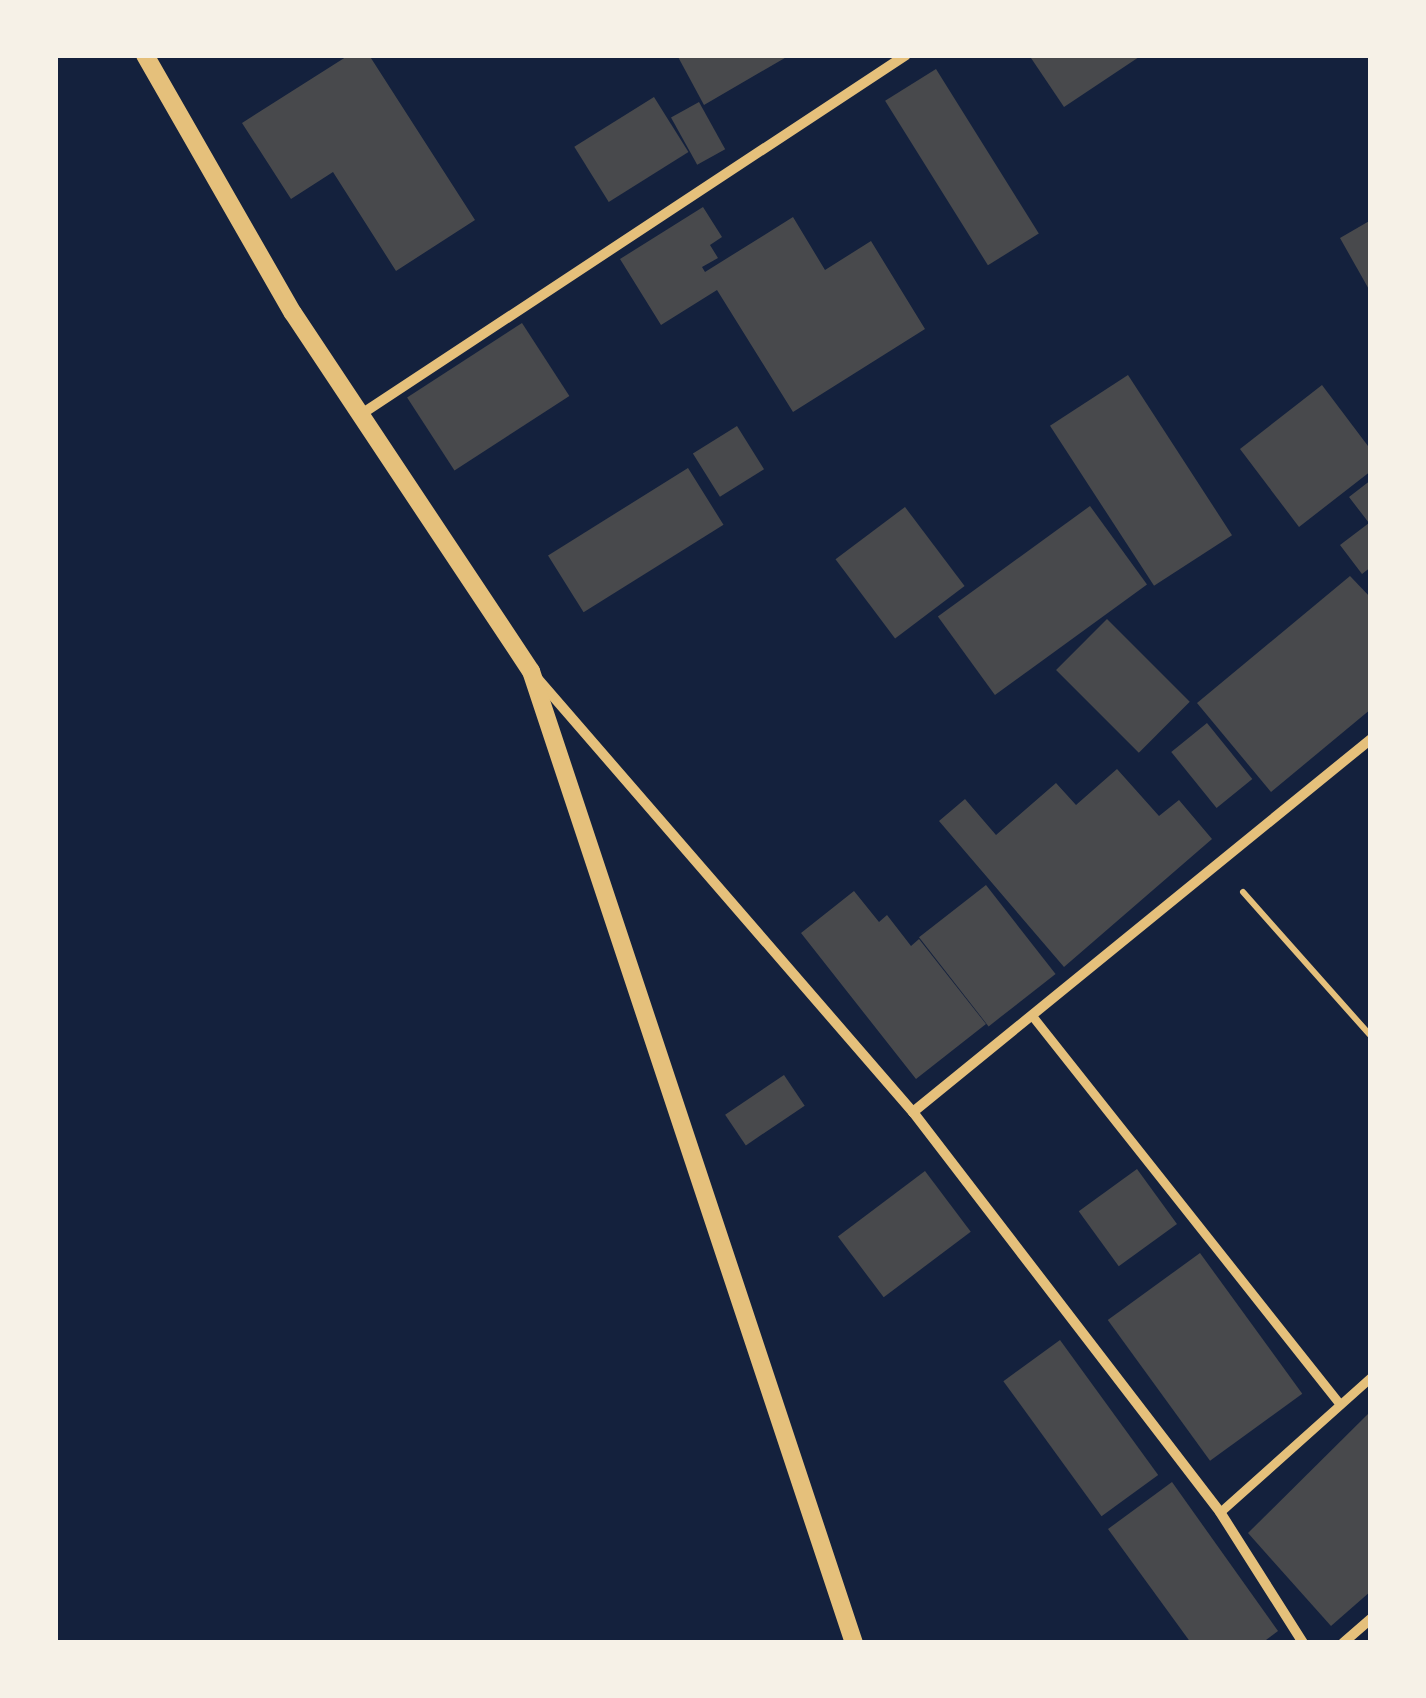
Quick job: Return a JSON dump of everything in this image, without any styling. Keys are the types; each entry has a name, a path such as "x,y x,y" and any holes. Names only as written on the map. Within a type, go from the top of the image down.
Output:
{"street":[{"path":"144,55 359,416 531,671 913,1112 1220,1512 1303,1643"},
{"path":"359,416 906,55"},
{"path":"531,671 854,1643"},
{"path":"913,1112 1216,861 1371,739"},
{"path":"1033,1016 1340,1404"},
{"path":"1220,1512 1371,1376"},
{"path":"1343,1643 1371,1620"}],"path":[{"path":"1216,861 1370,1035"}],"building":[{"path":"349,55 369,55 475,220 396,271 333,172 291,199 242,123"},
{"path":"677,55 790,55 704,105"},
{"path":"1029,55 1142,55 1064,107"},
{"path":"936,69 1039,234 988,265 885,101"},
{"path":"654,97 688,152 609,202 574,147"},
{"path":"699,102 725,149 697,165 671,118"},
{"path":"703,207 722,237 710,245 718,258 702,267 705,272 793,217 825,270 871,241 925,329 793,412 717,290 661,325 620,259"},
{"path":"1371,220 1371,293 1340,238"},
{"path":"522,323 569,396 454,471 407,398"},
{"path":"1128,375 1232,535 1154,586 1050,426"},
{"path":"1322,385 1371,450 1371,471 1299,527 1240,449"},
{"path":"737,426 764,469 720,497 693,454"},
{"path":"688,468 724,525 584,612 548,555"},
{"path":"1371,480 1371,567 1362,574 1340,545 1369,523 1349,497"},
{"path":"1090,506 1147,584 995,695 938,617"},
{"path":"905,507 965,586 895,638 836,559"},
{"path":"1350,576 1371,598 1371,709 1271,792 1197,703"},
{"path":"1107,619 1190,702 1139,753 1056,670"},
{"path":"1207,723 1252,779 1217,808 1171,752"},
{"path":"1117,769 1159,816 1179,800 1212,839 1064,967 939,821 965,799 996,835 1056,783 1076,805"},
{"path":"986,885 1056,974 989,1026 919,937"},
{"path":"854,891 879,922 887,915 911,946 919,939 986,1024 916,1079 801,933"},
{"path":"784,1075 805,1106 746,1145 725,1115"},
{"path":"1137,1169 1177,1224 1119,1266 1079,1211"},
{"path":"925,1171 971,1232 884,1297 838,1237"},
{"path":"1200,1253 1302,1394 1210,1461 1108,1320"},
{"path":"1060,1340 1158,1475 1102,1516 1003,1381"},
{"path":"1371,1411 1371,1591 1331,1626 1248,1533"},
{"path":"1172,1482 1278,1631 1262,1643 1191,1643 1108,1529"}]}
